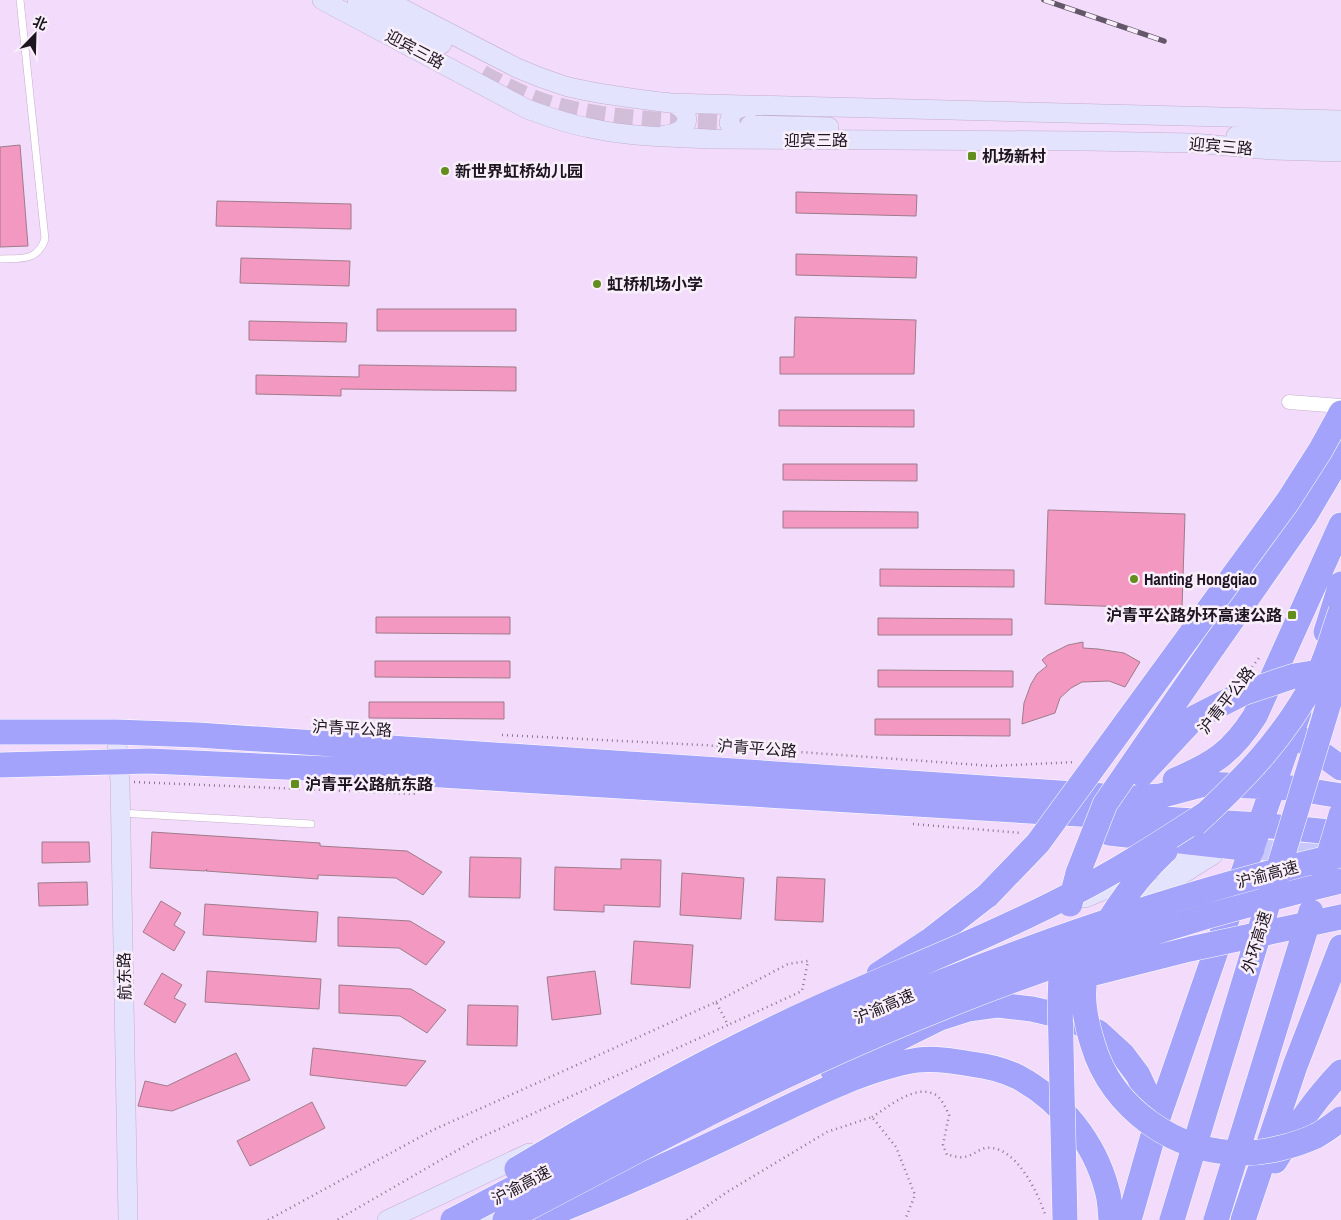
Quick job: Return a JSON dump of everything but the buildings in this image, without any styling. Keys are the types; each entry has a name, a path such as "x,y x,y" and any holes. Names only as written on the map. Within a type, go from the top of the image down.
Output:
{"highway":[{"path":"436,1220 564,1141 635,1100 874,978 929,941 988,895 1038,843 1288,501 1341,414"},
{"path":"1065,1220 1060,1001 1062,938 1078,873 1105,804 1306,514 1341,452"},
{"name":"沪青平公路","path":"1091,795 1174,781 1199,770 1221,757 1242,737 1255,716 1341,525"},
{"path":"1128,1220 1158,1118 1292,733 1341,584"},
{"path":"1341,611 1318,675 1281,735 1249,773 1151,865 1122,900 1098,945 1086,975 1084,1002 1088,1030 1095,1053 1106,1077 1138,1115 1167,1136 1206,1150 1242,1153 1277,1149 1316,1136 1341,1119"},
{"name":"外环高速","path":"1172,1220 1341,663"},
{"path":"1078,873 1115,809 1151,762 1194,718 1243,693 1294,676 1341,669"},
{"name":"沪青平公路","path":"0,732 116,732 198,735 1134,798 1160,796 1205,784 1293,788 1341,796"},
{"path":"1292,733 1341,768"},
{"path":"0,765 120,772 149,761 375,771 1151,819 1194,806 1231,811 1260,826 1341,833"},
{"path":"1003,810 1036,825 1252,849"},
{"path":"820,1007 921,965 1070,896 1144,854 1207,813"},
{"path":"1216,1220 1341,816"},
{"name":"沪渝高速","path":"453,1220 701,1090 796,1044 902,998 1087,927 1185,896 1341,855"},
{"name":"沪渝高速","path":"505,1220 704,1116 805,1066 910,1020 1094,951 1189,920 1341,881"},
{"path":"910,1020 1190,949 1341,917"},
{"path":"1190,949 1341,927"},
{"path":"1243,1220 1295,1066 1341,947"},
{"path":"602,1161 650,1157 782,1096 940,1018 968,1009 997,1005 1032,1008 1066,1017 1098,1032 1123,1055 1138,1075 1158,1118"},
{"path":"534,1220 669,1165 854,1078 890,1066 920,1060 951,1060 989,1067 1018,1077 1052,1100 1079,1131 1096,1158 1108,1191 1112,1220"},
{"path":"1247,1220 1273,1165 1298,1124 1323,1090 1341,1072"}],"main road":[{"name":"迎宾三路","path":"322,0 527,109 592,129 647,136 752,132 1341,137"},
{"path":"356,0 471,58 535,87 589,99 669,102 682,108 686,116 686,126 680,132 670,135 647,136"},
{"name":"迎宾三路","path":"386,0 517,68 565,86 594,93 669,102 767,106 1341,120"},
{"path":"752,132 736,133 730,123 732,112 742,107 767,106"},
{"name":"迎宾三路","path":"752,132 1183,142 1272,150 1341,152"},
{"path":"1275,136 1341,144"},
{"name":"航东路","path":"116,732 120,772 128,1220"},
{"path":"387,1220 905,974 1222,845 1260,826"},
{"path":"484,1220 861,1030 1090,930 1222,845"},
{"path":"1252,849 1341,855"}],"street":[{"path":"1289,402 1341,406"}],"lane":[{"path":"0,259 30,258 42,248 45,239 20,0"},
{"path":"121,813 311,824"}],"path":[{"name":"沪青平公路","path":"1249,672 1260,657"},
{"name":"沪青平公路","path":"498,735 702,744 993,766 1080,762"},
{"path":"120,772 425,794"},
{"path":"910,824 1029,834"},
{"path":"268,1220 434,1130 716,1002 788,964 808,961 802,991 477,1139 337,1220"},
{"path":"716,1002 728,1024"},
{"path":"687,1220 727,1192 827,1132 872,1117 912,1094 926,1092 938,1096 949,1115 943,1145 947,1154 963,1157 985,1148 1000,1150 1014,1160 1036,1191 1048,1220"},
{"path":"872,1117 896,1147 915,1195 905,1220"}],"tunnel":[{"path":"482,74 533,99 574,111 622,118 744,125"}],"railway":[{"path":"1044,0 1164,41"}],"place":[{"name":"机场新村","path":"972,156"},
{"name":"新世界虹桥幼儿园","path":"445,171"},
{"name":"虹桥机场小学","path":"597,284"},
{"name":"Hanting Hongqiao","path":"1134,579"},
{"name":"沪青平公路外环高速公路","path":"1292,615"},
{"name":"沪青平公路航东路","path":"295,784"}]}
